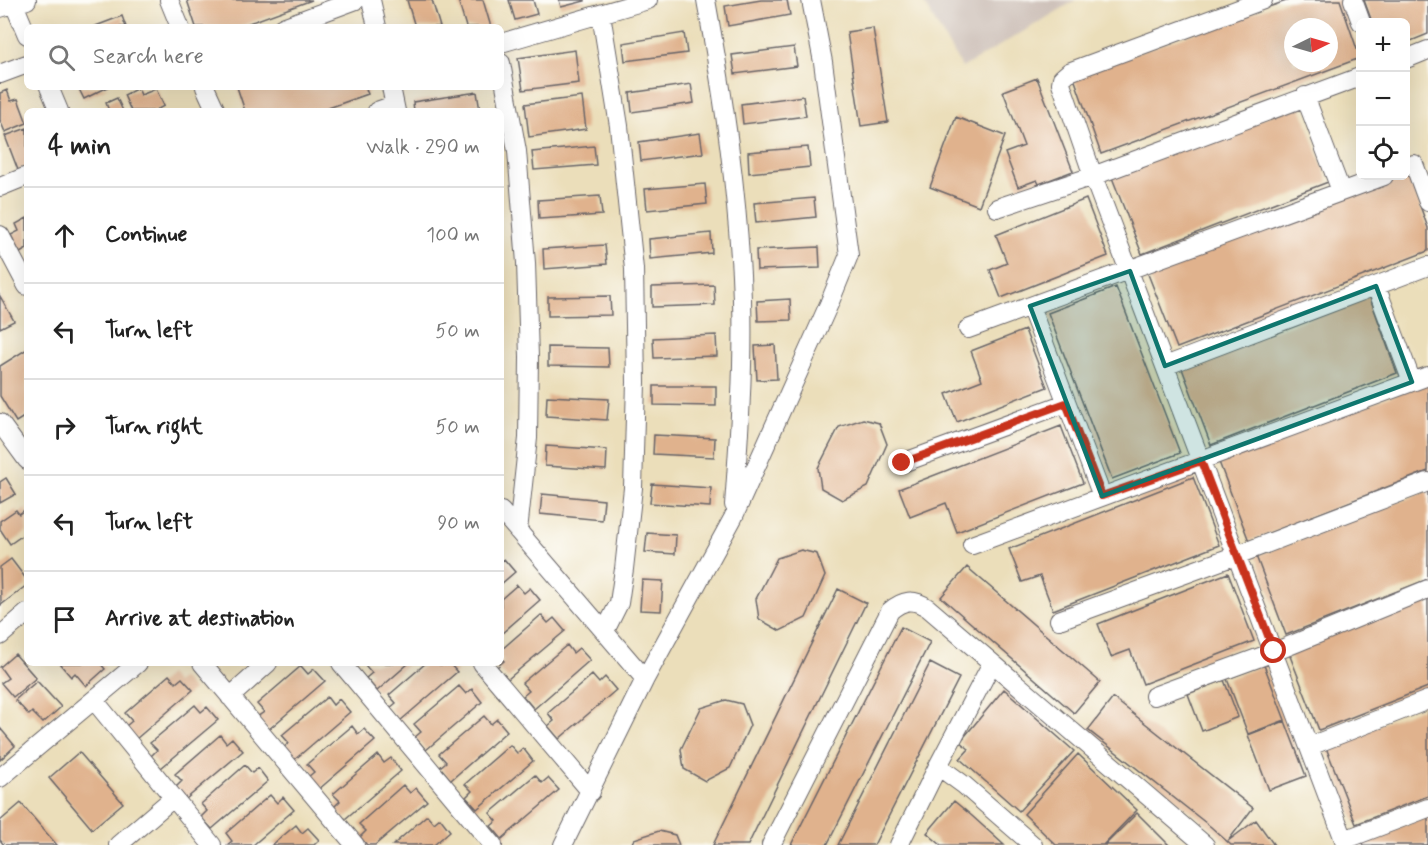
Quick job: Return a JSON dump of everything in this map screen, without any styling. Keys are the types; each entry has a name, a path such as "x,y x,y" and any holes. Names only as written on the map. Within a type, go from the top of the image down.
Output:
{"street":[{"path":"169,0 179,24"},
{"path":"291,24 356,0"},
{"path":"371,0 376,24"},
{"path":"504,42 648,0"},
{"path":"706,0 721,82 733,175 742,299 742,405 733,518"},
{"path":"563,845 645,679 733,518 849,255 823,62 811,0"},
{"path":"1263,0 1064,75 1061,83 1093,176 1345,843 1428,808"},
{"path":"1353,0 1360,18"},
{"path":"13,4 24,28"},
{"path":"601,14 619,126 634,269 636,382 633,488 624,569 619,603 605,632"},
{"path":"1410,57 1428,50"},
{"path":"0,74 24,65"},
{"path":"997,208 1093,176 1356,77"},
{"path":"504,80 517,152 526,263 529,357 528,438 518,531"},
{"path":"50,90 58,108"},
{"path":"206,90 215,108"},
{"path":"1305,96 1341,191"},
{"path":"1416,164 1428,202"},
{"path":"0,187 24,177"},
{"path":"968,329 1373,180"},
{"path":"0,235 24,280"},
{"path":"1165,366 1428,267"},
{"path":"972,545 1420,379 1376,286"},
{"path":"1030,306 1102,496"},
{"path":"902,463 1066,403"},
{"path":"0,423 24,456"},
{"path":"1059,620 1428,482"},
{"path":"504,515 645,679"},
{"path":"1154,696 1428,589"},
{"path":"771,845 890,611 904,601 921,603 1205,845"},
{"path":"3,627 24,615"},
{"path":"899,845 992,663"},
{"path":"0,778 134,666"},
{"path":"204,666 355,845"},
{"path":"230,697 265,666"},
{"path":"344,666 494,845"},
{"path":"485,666 591,792"},
{"path":"93,700 212,845"},
{"path":"1310,746 1428,700"},
{"path":"938,766 964,785 1033,845"},
{"path":"117,845 173,798"}],"highlighted area":[{"path":"1130,271 1165,366 1376,286 1412,382 1102,496 1030,306"}],"shaded area":[{"path":"922,0 1076,0 962,68"}],"building":[{"path":"187,0 312,0 246,24 195,24"},
{"path":"407,0 432,0 439,24 414,24"},
{"path":"458,0 483,0 490,24 465,24"},
{"path":"509,0 533,0 537,14 515,20"},
{"path":"559,0 585,0 585,1 561,7"},
{"path":"761,0 787,0 790,15 728,26 725,6"},
{"path":"1289,0 1340,0 1356,46 1356,59 1338,66 1338,18 1284,18 1284,72 1322,72 1101,154 1073,75"},
{"path":"1364,0 1428,0 1428,34 1410,41 1410,18 1371,18"},
{"path":"122,16 125,24 101,24"},
{"path":"873,28 888,122 861,126 847,32"},
{"path":"684,33 687,53 625,61 623,43"},
{"path":"794,47 797,66 735,74 732,55"},
{"path":"575,50 579,83 523,90 518,58"},
{"path":"1037,78 1073,171 1039,184 1037,180 1018,187 1005,153 1024,146 1003,91"},
{"path":"691,84 694,103 632,112 630,93"},
{"path":"7,90 11,101 18,99 24,115 24,124 5,132 0,120 0,93"},
{"path":"80,90 102,90 84,99"},
{"path":"134,90 139,90 141,95 156,90 164,106 130,108 124,95"},
{"path":"238,90 366,90 368,94 328,108 244,108"},
{"path":"477,92 480,108 414,108 413,102"},
{"path":"803,96 806,116 743,124 741,104"},
{"path":"582,97 586,129 529,137 525,104"},
{"path":"117,98 122,108 108,108 106,103"},
{"path":"1300,104 1328,182 1142,254 1111,175"},
{"path":"956,117 1005,136 979,206 930,187"},
{"path":"24,129 24,168 18,170 5,136"},
{"path":"700,133 703,153 641,161 639,142"},
{"path":"594,146 596,165 534,170 532,152"},
{"path":"808,147 810,167 749,173 748,152"},
{"path":"1410,178 1428,228 1428,251 1177,348 1146,269 1381,180"},
{"path":"705,184 707,204 647,210 645,189"},
{"path":"600,196 602,215 539,219 538,200"},
{"path":"814,198 816,217 756,223 754,203"},
{"path":"1086,199 1108,256 1001,298 990,270 1007,263 996,235"},
{"path":"24,220 24,251 20,253 11,235 19,231 16,224"},
{"path":"711,233 712,253 650,259 649,239"},
{"path":"605,245 607,264 544,269 543,249"},
{"path":"819,247 820,268 757,270 756,250"},
{"path":"714,285 715,305 652,307 652,287"},
{"path":"1116,287 1180,453 1112,479 1048,313"},
{"path":"1369,295 1397,373 1211,445 1181,366"},
{"path":"0,296 14,321 0,328"},
{"path":"610,296 611,315 548,316 548,297"},
{"path":"790,299 791,320 758,321 757,301"},
{"path":"1025,330 1047,387 957,422 946,394 982,380 971,351"},
{"path":"716,335 717,356 654,358 653,338"},
{"path":"775,345 777,379 757,380 755,346"},
{"path":"548,347 608,348 609,367 548,366"},
{"path":"24,351 24,417 16,422 0,396 0,366"},
{"path":"1428,382 1428,471 1249,541 1219,462"},
{"path":"654,386 716,386 716,406 654,405"},
{"path":"547,396 609,399 607,420 546,416"},
{"path":"863,419 879,423 887,444 868,487 842,500 821,488 818,468 839,427"},
{"path":"1061,426 1083,483 957,532 946,503 910,517 899,489"},
{"path":"654,435 715,438 714,457 653,454"},
{"path":"546,446 607,450 606,470 545,466"},
{"path":"1193,477 1219,545 1053,610 1040,576 1022,582 1009,549"},
{"path":"6,478 16,494 0,503 0,482"},
{"path":"652,484 711,488 710,507 650,503"},
{"path":"1428,491 1428,579 1286,635 1256,556"},
{"path":"542,494 604,500 602,520 540,514"},
{"path":"16,510 19,514 24,510 24,534 10,544 0,529 0,521"},
{"path":"647,533 676,535 675,554 645,552"},
{"path":"801,550 817,554 825,576 806,618 780,631 759,619 756,599 777,558"},
{"path":"11,559 24,576 24,587 1,605 0,567"},
{"path":"504,559 515,572 504,581"},
{"path":"967,567 1100,682 1074,713 941,597"},
{"path":"1228,573 1254,641 1143,684 1130,650 1111,657 1098,624"},
{"path":"642,580 663,581 661,611 640,610"},
{"path":"517,585 524,593 530,588 540,600 504,631 504,596"},
{"path":"838,589 866,603 748,845 713,845"},
{"path":"1428,597 1428,687 1319,730 1288,651"},
{"path":"541,615 548,623 554,618 565,631 508,679 497,667 504,666 504,647"},
{"path":"901,627 930,642 827,845 791,845"},
{"path":"567,645 573,653 579,648 590,660 534,709 523,696 529,691 522,683"},
{"path":"15,654 36,678 13,697 1,683 8,678 0,667"},
{"path":"930,663 959,678 874,845 838,845"},
{"path":"1264,665 1285,720 1248,734 1227,679"},
{"path":"62,666 102,666 105,669 86,686 75,673 71,677"},
{"path":"301,666 308,674 314,669 325,681 268,730 257,717 264,712 257,704"},
{"path":"366,666 406,666 377,691 366,678 372,673"},
{"path":"423,666 452,666 457,672 400,721 390,708 396,703 389,695"},
{"path":"169,675 176,683 182,678 193,690 136,739 126,726 132,721 125,713"},
{"path":"592,675 599,683 605,677 616,690 559,739 548,726 554,721 548,713"},
{"path":"1224,680 1238,717 1202,731 1188,694"},
{"path":"37,681 61,707 43,723 32,712 29,715 15,700"},
{"path":"459,686 466,694 472,689 482,702 426,750 415,737 421,732 414,724"},
{"path":"1004,689 1074,751 1019,811 960,759 969,749 960,742"},
{"path":"327,697 333,705 339,699 350,712 293,761 283,748 289,743 282,735"},
{"path":"1113,698 1253,808 1228,841 1256,820 1274,845 1231,845 1088,730"},
{"path":"726,700 742,704 750,725 730,768 705,781 684,769 681,749 701,708"},
{"path":"195,705 201,712 207,707 218,720 161,768 151,756 157,750 150,743"},
{"path":"1428,706 1428,796 1356,824 1325,745"},
{"path":"484,716 491,724 497,719 507,731 451,780 440,767 446,762 439,754"},
{"path":"1285,721 1306,776 1269,790 1248,735"},
{"path":"352,726 358,734 364,729 375,741 318,790 308,777 314,772 307,764"},
{"path":"0,728 15,746 0,760"},
{"path":"220,735 226,743 232,738 243,751 186,799 176,787 182,781 175,774"},
{"path":"510,745 517,753 523,748 533,761 477,809 466,797 472,791 465,784"},
{"path":"79,752 123,803 92,829 49,778"},
{"path":"1078,754 1137,810 1103,845 1056,845 1024,814"},
{"path":"378,755 384,763 391,758 401,771 345,819 334,807 340,801 333,794"},
{"path":"245,765 252,773 258,768 268,781 212,829 201,817 207,811 201,804"},
{"path":"535,775 542,783 548,778 559,790 502,839 491,826 497,821 490,813"},
{"path":"403,785 410,793 416,788 427,801 375,845 367,845 360,837 366,831 359,824"},
{"path":"270,795 277,803 283,797 294,810 253,845 227,845 232,841 226,833"},
{"path":"954,801 1004,845 941,845 927,833"},
{"path":"21,803 57,845 4,845 0,840 0,821"},
{"path":"1137,813 1169,845 1105,845"},
{"path":"427,815 434,823 440,818 450,831 434,845 393,845"},
{"path":"1428,815 1428,845 1363,845 1361,841"},
{"path":"296,825 302,833 308,828 319,840 314,845 272,845"},
{"path":"659,831 675,835 679,845 631,845 634,839"}],"route":[{"path":"902,463 1066,403 1102,496 1201,461 1274,651"}]}
